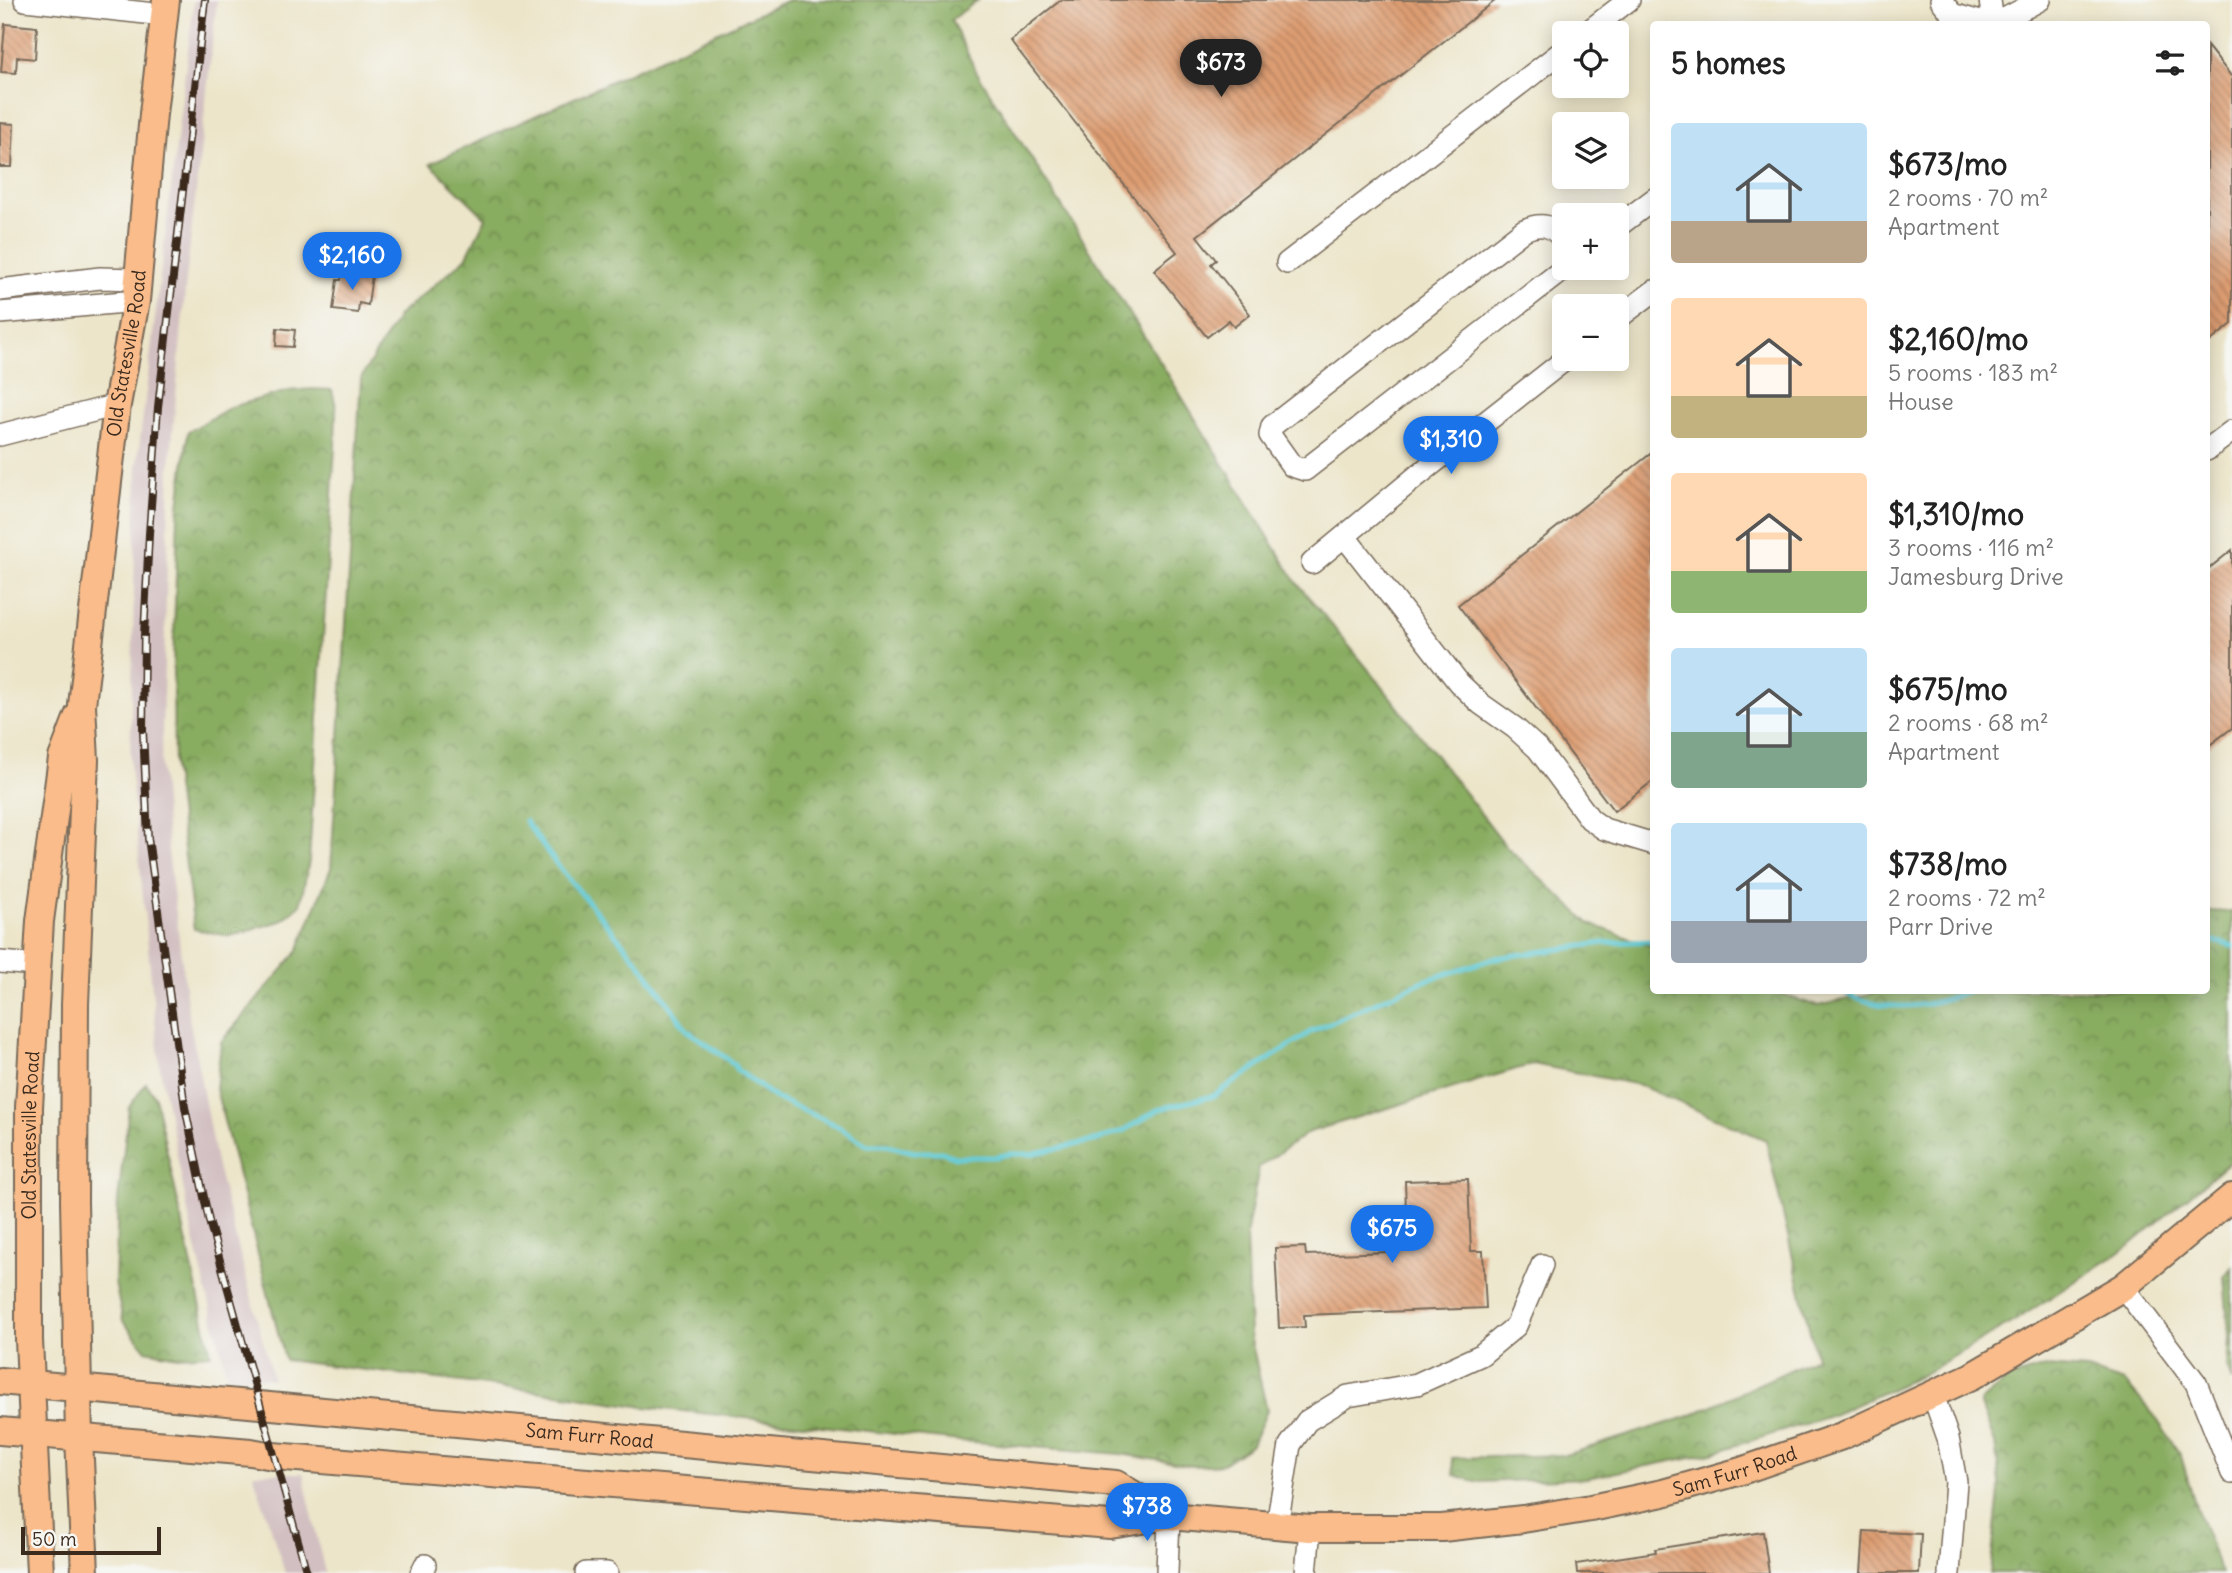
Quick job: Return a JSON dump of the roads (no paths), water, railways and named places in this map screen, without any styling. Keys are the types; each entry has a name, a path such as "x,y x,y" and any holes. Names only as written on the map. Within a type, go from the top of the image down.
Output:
{"main road":[{"name":"Old Statesville Road","path":"85,1573 74,1202 74,1030 85,760 82,705 117,405 137,290 152,114 165,8"},
{"name":"Old Statesville Road","path":"40,1573 31,1383 29,1107 36,965 62,758 82,705"},
{"name":"Sam Furr Road","path":"0,1432 1110,1525 1169,1516 1310,1528 1443,1528 1523,1519 1663,1493 1741,1471 1808,1448 1933,1395 2024,1346 2123,1287 2232,1197"},
{"name":"Sam Furr Road","path":"0,1381 1116,1484 1169,1516"}],"street":[{"path":"25,0 165,8"},
{"path":"1602,21 1629,0"},
{"path":"1941,0 1952,14 1980,21"},
{"path":"1990,0 1992,21"},
{"path":"1998,21 2040,0"},
{"path":"1287,263 1552,59"},
{"path":"1629,218 1650,202"},
{"path":"1552,228 1547,225 1524,230 1272,426 1270,435 1292,466 1305,470 1552,278"},
{"path":"0,290 100,278 137,290"},
{"path":"0,313 137,290"},
{"path":"1629,310 1650,293"},
{"path":"1312,564 1417,476 1552,370"},
{"path":"0,435 117,405"},
{"path":"2210,448 2232,430"},
{"path":"1345,537 1459,683 1538,749 1590,819 1604,829 1650,843"},
{"path":"0,962 36,965"},
{"path":"1277,1525 1290,1445 1307,1421 1348,1396 1417,1384 1481,1355 1516,1326 1542,1265"},
{"path":"2123,1287 2196,1383 2232,1473"},
{"path":"1933,1395 1948,1438 1956,1482 1949,1573"},
{"path":"1167,1573 1169,1516"},
{"path":"1306,1573 1310,1528"},
{"path":"586,1573 607,1573"}],"waterway":[{"path":"525,821 554,861 641,965 687,1030 734,1064 736,1069 775,1098 836,1125 867,1145 887,1145 914,1152 942,1152 955,1157 1030,1154 1098,1140 1125,1130 1159,1109 1213,1096 1312,1031 1421,982 1495,958 1604,943 1650,941"},
{"path":"2210,940 2232,946"},
{"path":"1848,994 1872,1003 1906,1006 1939,1001 1960,994"}],"railway":[{"path":"205,0 158,407 149,534 143,731 148,838 185,1107 209,1221 307,1573"}]}
